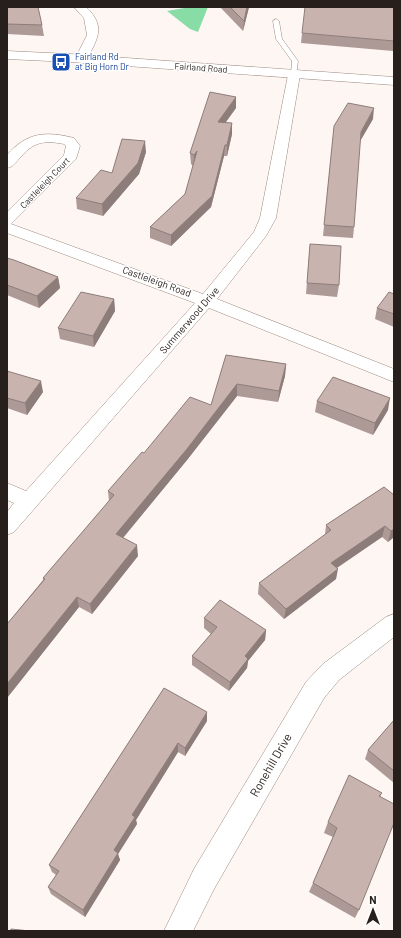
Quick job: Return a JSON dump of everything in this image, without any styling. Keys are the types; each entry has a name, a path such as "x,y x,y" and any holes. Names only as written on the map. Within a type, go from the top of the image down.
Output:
{"main road":[{"name":"Fairland Road","path":"7,55 394,81"}],"street":[{"path":"80,7 90,17 93,35 81,59"},
{"name":"Summerwood Drive","path":"7,526 207,300 261,234 268,218 294,74"},
{"name":"Castleleigh Court","path":"7,164 29,142 47,138 61,139 69,141 73,146 71,156 7,222"},
{"name":"Castleleigh Road","path":"7,228 207,300 394,376"},
{"path":"7,491 29,501"},
{"name":"Ronehill Drive","path":"178,931 204,879 315,690 331,672 394,624"}],"lane":[{"path":"276,21 276,32 279,42 295,61 294,74"}],"green space":[{"path":"190,7 208,7 198,32 190,29 167,11"}],"building":[{"path":"7,7 38,7 42,25 7,24"},
{"path":"230,7 247,7 244,21"},
{"path":"305,7 394,7 394,41 302,33"},
{"path":"210,92 236,97 218,122 232,123 227,145 225,145 212,196 171,235 150,227 185,194 197,151 194,155 190,153"},
{"path":"348,103 374,108 361,132 354,227 324,225 334,126"},
{"path":"122,139 145,141 138,163 102,204 76,198 101,170 112,173"},
{"path":"310,244 341,246 339,285 307,283"},
{"path":"7,258 58,277 37,296 7,285"},
{"path":"81,292 114,299 93,336 58,328"},
{"path":"389,292 394,294 394,314 377,308"},
{"path":"226,355 286,364 279,391 237,384 187,449 116,534 137,545 90,604 77,597 7,684 7,624 45,579 43,578 114,495 108,491 142,452 144,453 190,397 211,405"},
{"path":"7,371 41,381 25,403 7,398"},
{"path":"333,377 390,398 375,423 317,401"},
{"path":"384,487 394,495 394,529 391,531 385,526 331,563 338,569 286,609 259,583 331,530 326,525"},
{"path":"220,600 266,630 245,656 248,659 230,682 192,656 217,627 204,618"},
{"path":"164,688 207,712 185,748 178,743 132,815 135,817 114,850 118,853 83,910 48,887 59,871 49,865"},
{"path":"394,720 394,771 368,750"},
{"path":"349,775 382,793 379,796 394,804 394,823 359,910 313,883 337,828 328,822"},
{"path":"11,929 30,931 10,931"}],"place":[{"name":"Fairland Rd at Big Horn Dr","path":"61,62"}]}
